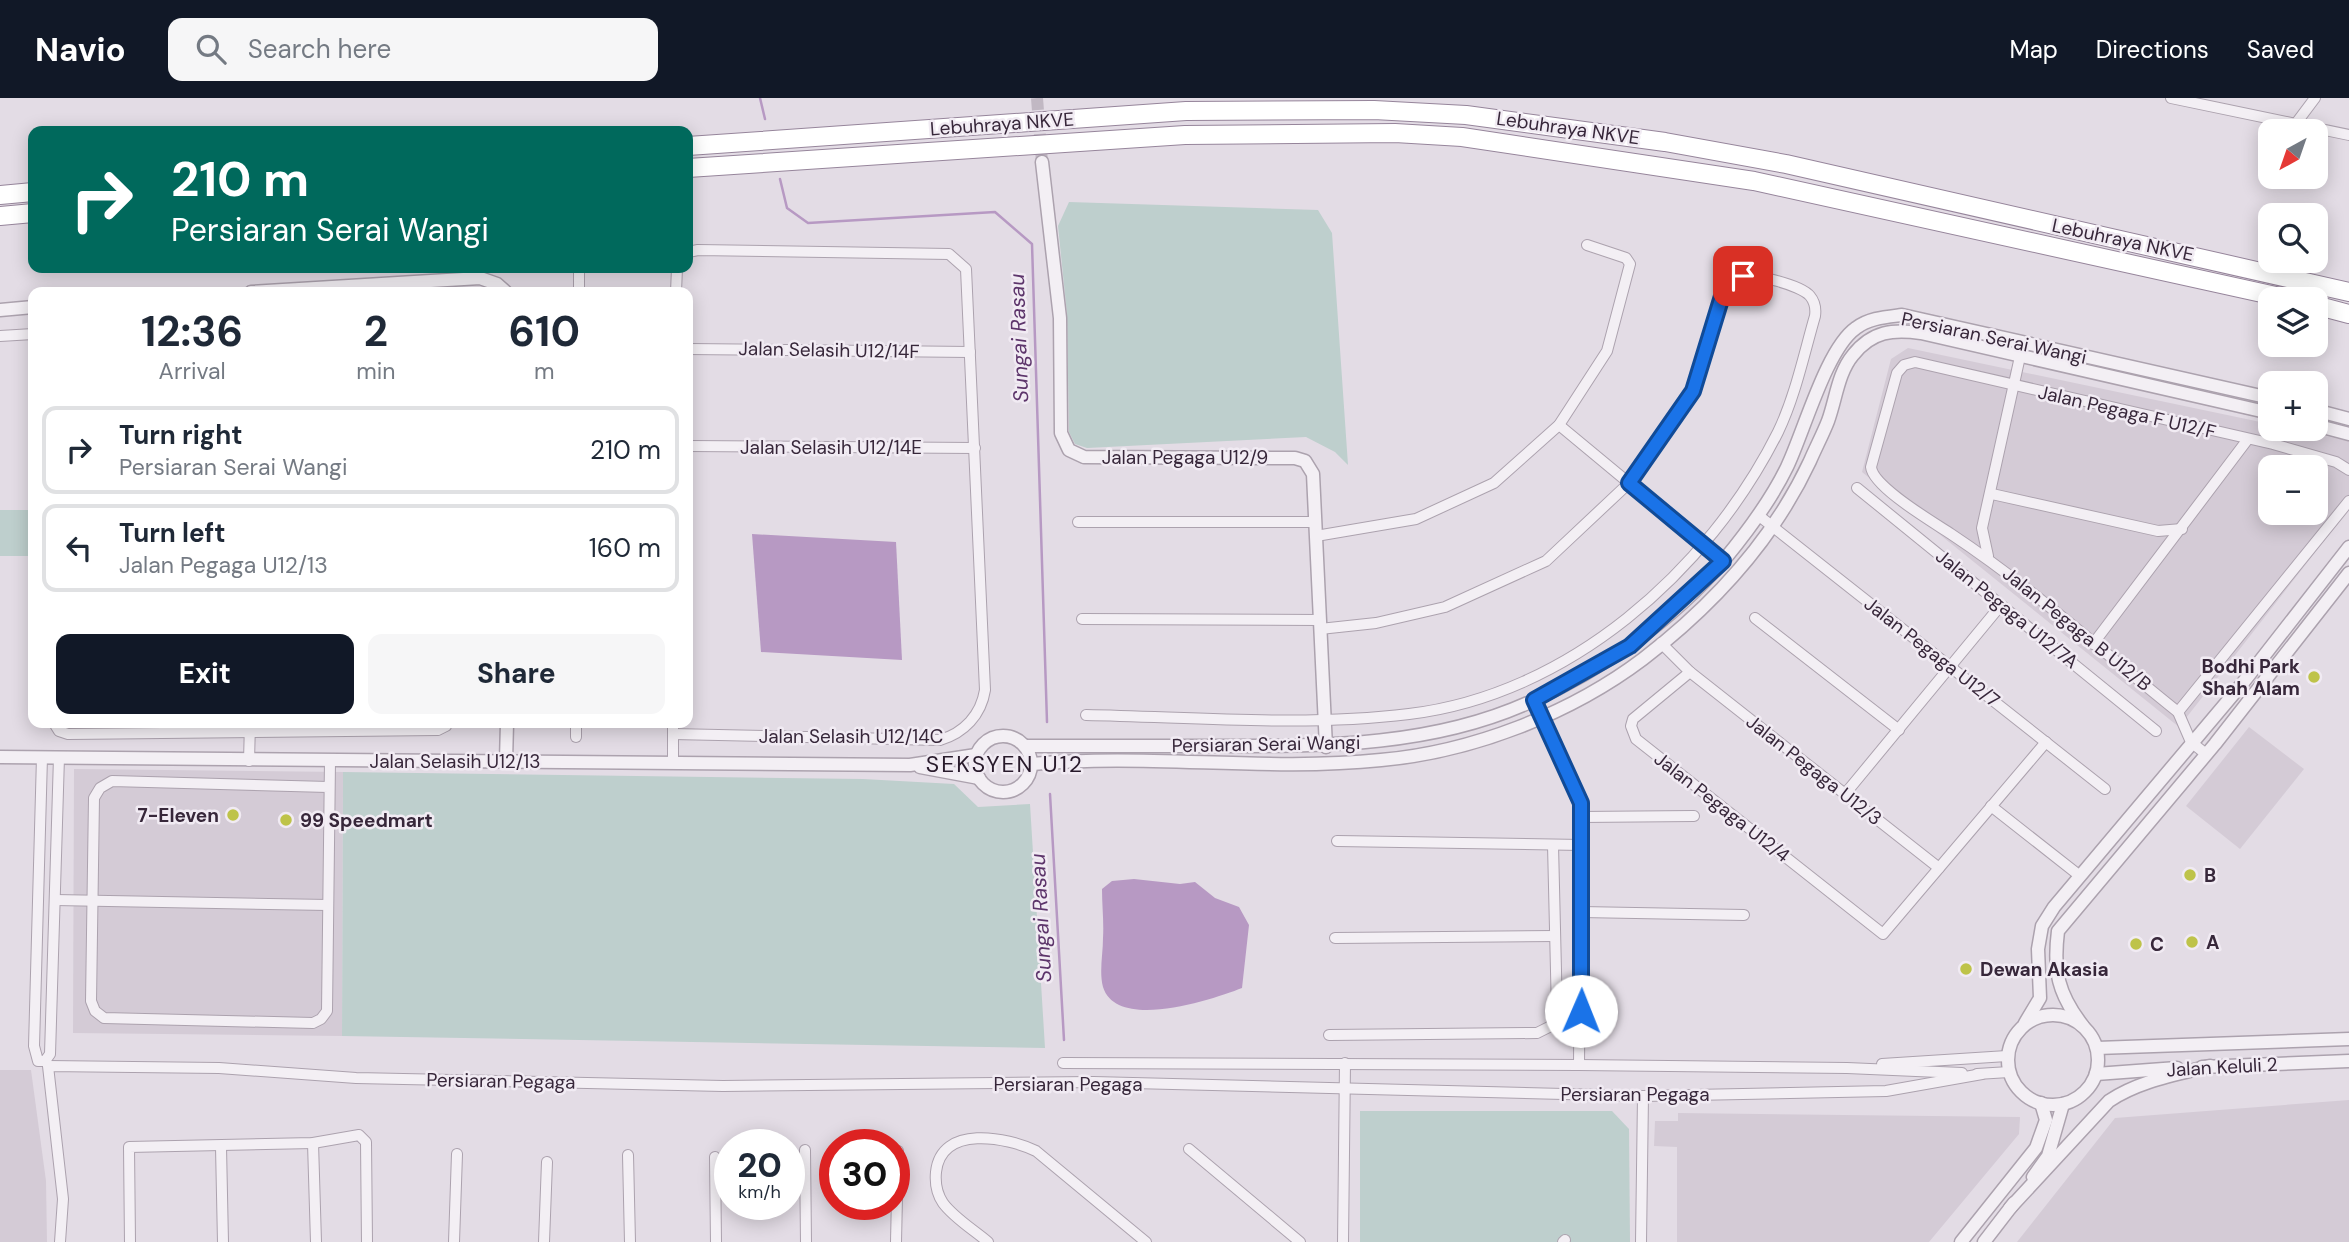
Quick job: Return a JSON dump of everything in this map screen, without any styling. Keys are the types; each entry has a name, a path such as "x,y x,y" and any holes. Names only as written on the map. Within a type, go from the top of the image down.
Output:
{"highway":[{"name":"Lebuhraya NKVE","path":"693,146 1186,111 1374,110 1466,115 1665,142 1786,164 2349,292"},
{"name":"Lebuhraya NKVE","path":"693,168 1185,135 1395,133 1462,137 1754,181 2258,292"},
{"path":"0,195 28,192"},
{"path":"0,216 28,214"},
{"path":"2328,308 2349,314"}],"street":[{"path":"2171,98 2193,100 2267,119"},
{"path":"2299,119 2315,98"},
{"path":"2328,132 2349,135"},
{"name":"Jalan Pegaga U12/9","path":"1042,162 1060,318 1061,433 1069,450 1084,457 1295,458 1305,461 1313,474 1326,747"},
{"path":"1316,536 1416,519 1461,499 1494,483 1559,425 1607,351 1630,264 1626,258 1587,245"},
{"name":"Jalan Selasih U12/14C","path":"673,734 940,740 959,731 977,714 985,690 967,273 958,259 948,254 693,252"},
{"path":"1082,619 1320,625 1376,623 1445,607 1546,561 1629,483 1693,391 1726,287 1743,276 1776,281 1809,294 1814,300 1815,316 1779,431 1739,499 1703,544 1654,594 1598,641 1546,670 1474,699 1412,714 1324,719 1086,715"},
{"path":"384,287 480,278 500,287"},
{"path":"0,310 28,307"},
{"name":"Persiaran Serai Wangi","path":"1025,746 1326,747 1426,734 1534,700 1630,646 1723,561 1758,515 1787,467 1838,347 1855,328 1877,318 1902,315 2258,395"},
{"name":"Persiaran Serai Wangi","path":"1032,764 1074,760 1242,764 1381,761 1430,752 1545,717 1598,687 1661,643 1736,574 1773,526 1803,476 1828,423 1844,370 1867,340 1884,332 1900,330 2258,411"},
{"path":"0,337 28,334"},
{"name":"Jalan Pegaga B U12/B","path":"2023,343 1992,494 1982,528 1988,556 2178,712 2191,742"},
{"name":"Jalan Selasih U12/14F","path":"693,349 970,352"},
{"name":"Jalan Pegaga F U12/F","path":"1988,556 1919,513 1878,481 1871,472 1897,373 1904,365 1915,362 2300,451 2336,462 2349,470"},
{"path":"2328,413 2349,419"},
{"path":"1559,425 1723,561"},
{"path":"2328,428 2349,434"},
{"path":"2093,644 2248,439"},
{"name":"Jalan Selasih U12/14E","path":"693,446 975,448"},
{"name":"Jalan Pegaga U12/7A","path":"1857,488 2157,731"},
{"path":"1992,494 2158,531 2182,529"},
{"path":"2178,712 2349,501"},
{"name":"Jalan Pegaga U12/7","path":"1758,515 2105,789"},
{"path":"1078,522 1316,522"},
{"path":"2349,547 2242,684 2054,907 2042,926 2038,949 2040,998 2025,1023 2016,1032 2007,1056 2009,1072 2016,1086 2027,1097 2041,1103 2063,1104 2077,1098 2089,1088 2096,1074 2096,1048 2064,1002 2056,969 2058,931 2206,754 2349,573"},
{"path":"1845,794 2001,605"},
{"path":"1755,618 1899,730"},
{"name":"Jalan Pegaga U12/3","path":"1661,643 1689,672 1939,868"},
{"name":"Jalan Pegaga U12/4","path":"1689,672 1633,719 1630,726 1636,739 1883,934 1939,868"},
{"path":"1534,700 1545,717 1581,803 1579,1065"},
{"path":"58,728 68,734 153,728"},
{"path":"249,761 250,728"},
{"path":"379,728 441,728"},
{"path":"506,761 507,728"},
{"path":"576,728 576,737"},
{"path":"673,728 673,762"},
{"path":"1002,735 1019,740 1025,746 1032,764 1026,781 1011,791 993,790 979,778 976,755 986,741 1002,735"},
{"path":"1939,868 2046,742"},
{"path":"2191,742 2206,754"},
{"name":"Jalan Selasih U12/13","path":"0,757 910,765 976,755"},
{"path":"42,757 34,1046 38,1060 45,1060 50,1054 59,757"},
{"path":"328,787 112,781 100,788 94,798 91,1001 94,1012 104,1018 313,1023 321,1019 327,1011 330,761"},
{"name":"Jalan Selasih U12/13","path":"910,765 979,778"},
{"path":"1991,806 2080,876"},
{"path":"1581,817 1694,816"},
{"path":"1337,841 1581,845"},
{"path":"1329,1035 1537,1033 1551,1026 1557,1013 1553,845"},
{"path":"55,900 328,905"},
{"path":"1581,912 1744,915"},
{"path":"1335,938 1555,936"},
{"path":"2025,1023 2048,1014 2060,1015 2083,1026"},
{"name":"Jalan Keluli 2","path":"2096,1048 2349,1039"},
{"name":"Persiaran Pegaga","path":"1847,1068 2007,1056"},
{"name":"Jalan Keluli 2","path":"2096,1074 2210,1066 2349,1061"},
{"name":"Persiaran Pegaga","path":"1063,1062 1168,1065 1345,1063 1847,1068 1982,1074"},
{"path":"1343,1242 1345,1063"},
{"name":"Persiaran Pegaga","path":"60,1242 64,1199 48,1066 219,1068 356,1078 723,1086 1093,1082 1345,1091 1643,1096 1886,1091 1982,1074 2009,1072"},
{"path":"2010,1208 2109,1101 2127,1089 2210,1066"},
{"path":"1641,1242 1643,1096"},
{"path":"1961,1242 2036,1147 2046,1120 2041,1103"},
{"path":"1984,1242 2048,1156 2063,1104"},
{"path":"130,1242 130,1147 313,1143 359,1135 366,1142 367,1242"},
{"path":"988,1242 942,1202 935,1182 936,1167 953,1144 965,1139 1016,1141 1036,1151 1146,1242"},
{"path":"313,1143 316,1242"},
{"path":"221,1147 223,1242"},
{"path":"1189,1149 1300,1242"},
{"path":"805,1150 806,1242"},
{"path":"454,1242 457,1154"},
{"path":"628,1154 630,1242"},
{"path":"544,1242 547,1162"},
{"path":"716,1220 716,1242"},
{"path":"897,1220 897,1242"}],"shaded area":[{"path":"1069,202 1318,210 1332,233 1348,465 1335,452 1306,437 1087,448 1075,444 1069,432 1067,314 1058,226"},
{"path":"1908,348 2258,421 2258,441 2328,441 2328,437 2349,441 2349,509 2179,727 1862,472 1891,359"},
{"path":"0,510 28,510 28,556 0,556"},
{"path":"752,534 896,542 902,660 761,652"},
{"path":"2249,727 2304,769 2240,849 2186,806"},
{"path":"74,769 343,772 342,1036 73,1033"},
{"path":"343,772 863,779 954,784 978,807 1030,804 1045,1048 342,1036"},
{"path":"1134,879 1180,884 1195,882 1215,898 1239,907 1249,925 1242,988 1189,1004 1146,1010 1127,1008 1112,1000 1103,987 1101,975 1102,889 1112,881"},
{"path":"0,1070 31,1070 46,1181 47,1242 0,1242"},
{"path":"2349,1100 2349,1242 2017,1242 2115,1118"},
{"path":"1360,1111 1612,1111 1629,1129 1630,1242 1360,1242"},
{"path":"1678,1113 2020,1117 2019,1134 1929,1242 1677,1242 1677,1147 1654,1146 1655,1121 1678,1121"}],"waterway":[{"name":"Sungai Rasau","path":"760,98 765,119"},
{"name":"Sungai Rasau","path":"780,179 787,208 808,223 995,212 1032,244 1047,722"},
{"name":"Sungai Rasau","path":"1050,794 1064,1040"}],"tunnel":[{"path":"1037,98 1042,162"}],"place":[{"name":"Bodhi Park Shah Alam","path":"2314,677"},
{"name":"7-Eleven","path":"233,815"},
{"name":"99 Speedmart","path":"286,820"},
{"name":"B","path":"2190,875"},
{"name":"A","path":"2192,942"},
{"name":"C","path":"2136,944"},
{"name":"Dewan Akasia","path":"1966,969"}],"district":[{"name":"SEKSYEN U12","path":"1005,764"}],"route":[{"path":"1581,1011 1581,803 1545,717 1534,700 1630,646 1700,585 1723,561 1629,483 1693,391 1723,293 1730,283 1743,276"}]}
